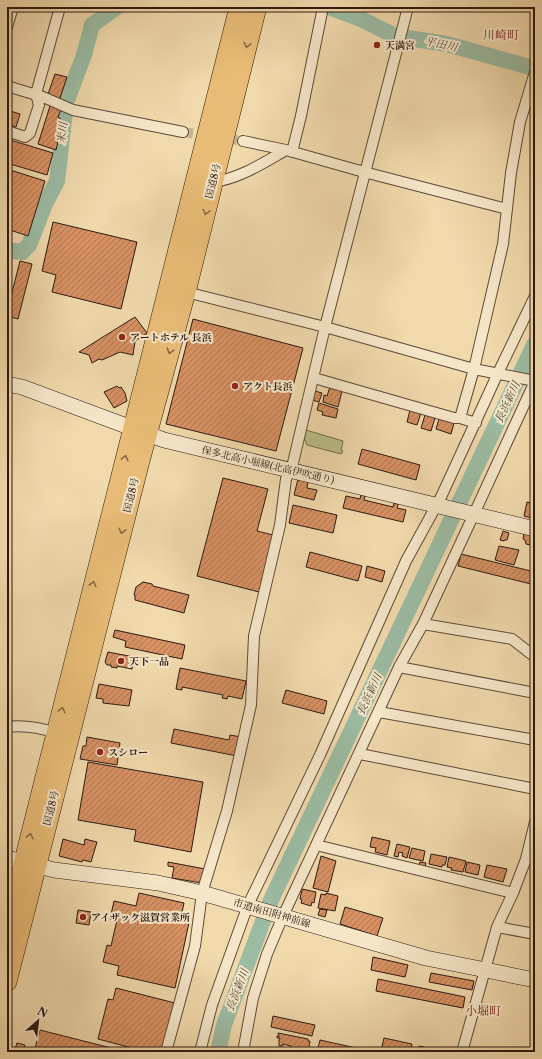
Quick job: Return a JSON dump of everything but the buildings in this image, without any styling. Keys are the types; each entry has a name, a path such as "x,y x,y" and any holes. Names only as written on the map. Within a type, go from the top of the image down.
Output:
{"highway":[{"name":"国道8号","path":"7,928 22,862 56,734 140,431 239,7"},
{"name":"国道8号","path":"7,982 22,862 140,462 140,431 153,414 186,292 257,7"}],"street":[{"path":"7,27 13,7"},
{"path":"7,131 25,137 30,133 39,105 36,94 60,7"},
{"path":"213,182 224,181 289,151 303,109 322,7"},
{"path":"166,1052 195,946 202,893 227,811 251,705 254,636 280,525 286,479 293,463 364,172 408,7"},
{"path":"460,418 474,369 503,244 511,172 520,122 535,72"},
{"path":"7,86 36,94 65,105 73,110 183,132"},
{"path":"243,142 289,151 507,209"},
{"path":"186,292 325,327 474,369 534,381 471,513 422,624 399,667 360,754 283,916 267,954 253,998 243,1052"},
{"path":"200,1052 212,1005 248,905 320,755 406,561 438,506 535,296"},
{"path":"314,378 476,423"},
{"name":"保多北高小堀線(北高伊吹通り)","path":"7,384 22,387 164,440 535,529"},
{"path":"422,624 512,639 535,657"},
{"path":"399,667 535,693"},
{"path":"379,712 535,740"},
{"path":"7,727 19,726 48,731 56,734"},
{"path":"360,754 535,789"},
{"path":"462,1052 484,970 498,927 526,859 535,822"},
{"path":"316,845 513,893"},
{"name":"市道南田附神前線","path":"22,862 54,870 158,883 202,893 248,905 426,958 535,980"},
{"path":"498,927 535,934"}],"green space":[{"path":"306,430 343,441 341,451 343,451 341,454 307,445 304,438"}],"waterway":[{"name":"米川","path":"7,250 22,252 29,245 45,204 57,181 66,103 84,55 92,25 117,7"},
{"name":"平田川","path":"329,7 361,19 395,36 447,44 533,68"},
{"name":"長浜新川","path":"218,1052 224,1025 271,900 535,343"}],"tunnel":[{"path":"183,132 243,141"}],"place":[{"name":"天満宮","path":"377,45"},
{"name":"アートホテル 長浜","path":"122,337"},
{"name":"アクト長浜","path":"235,386"},
{"name":"天下一品","path":"121,661"},
{"name":"スシロー","path":"100,752"},
{"name":"アイザック滋賀営業所","path":"83,917"}],"district":[{"name":"川崎町","path":"501,34"},
{"name":"小堀町","path":"483,1010"}]}
